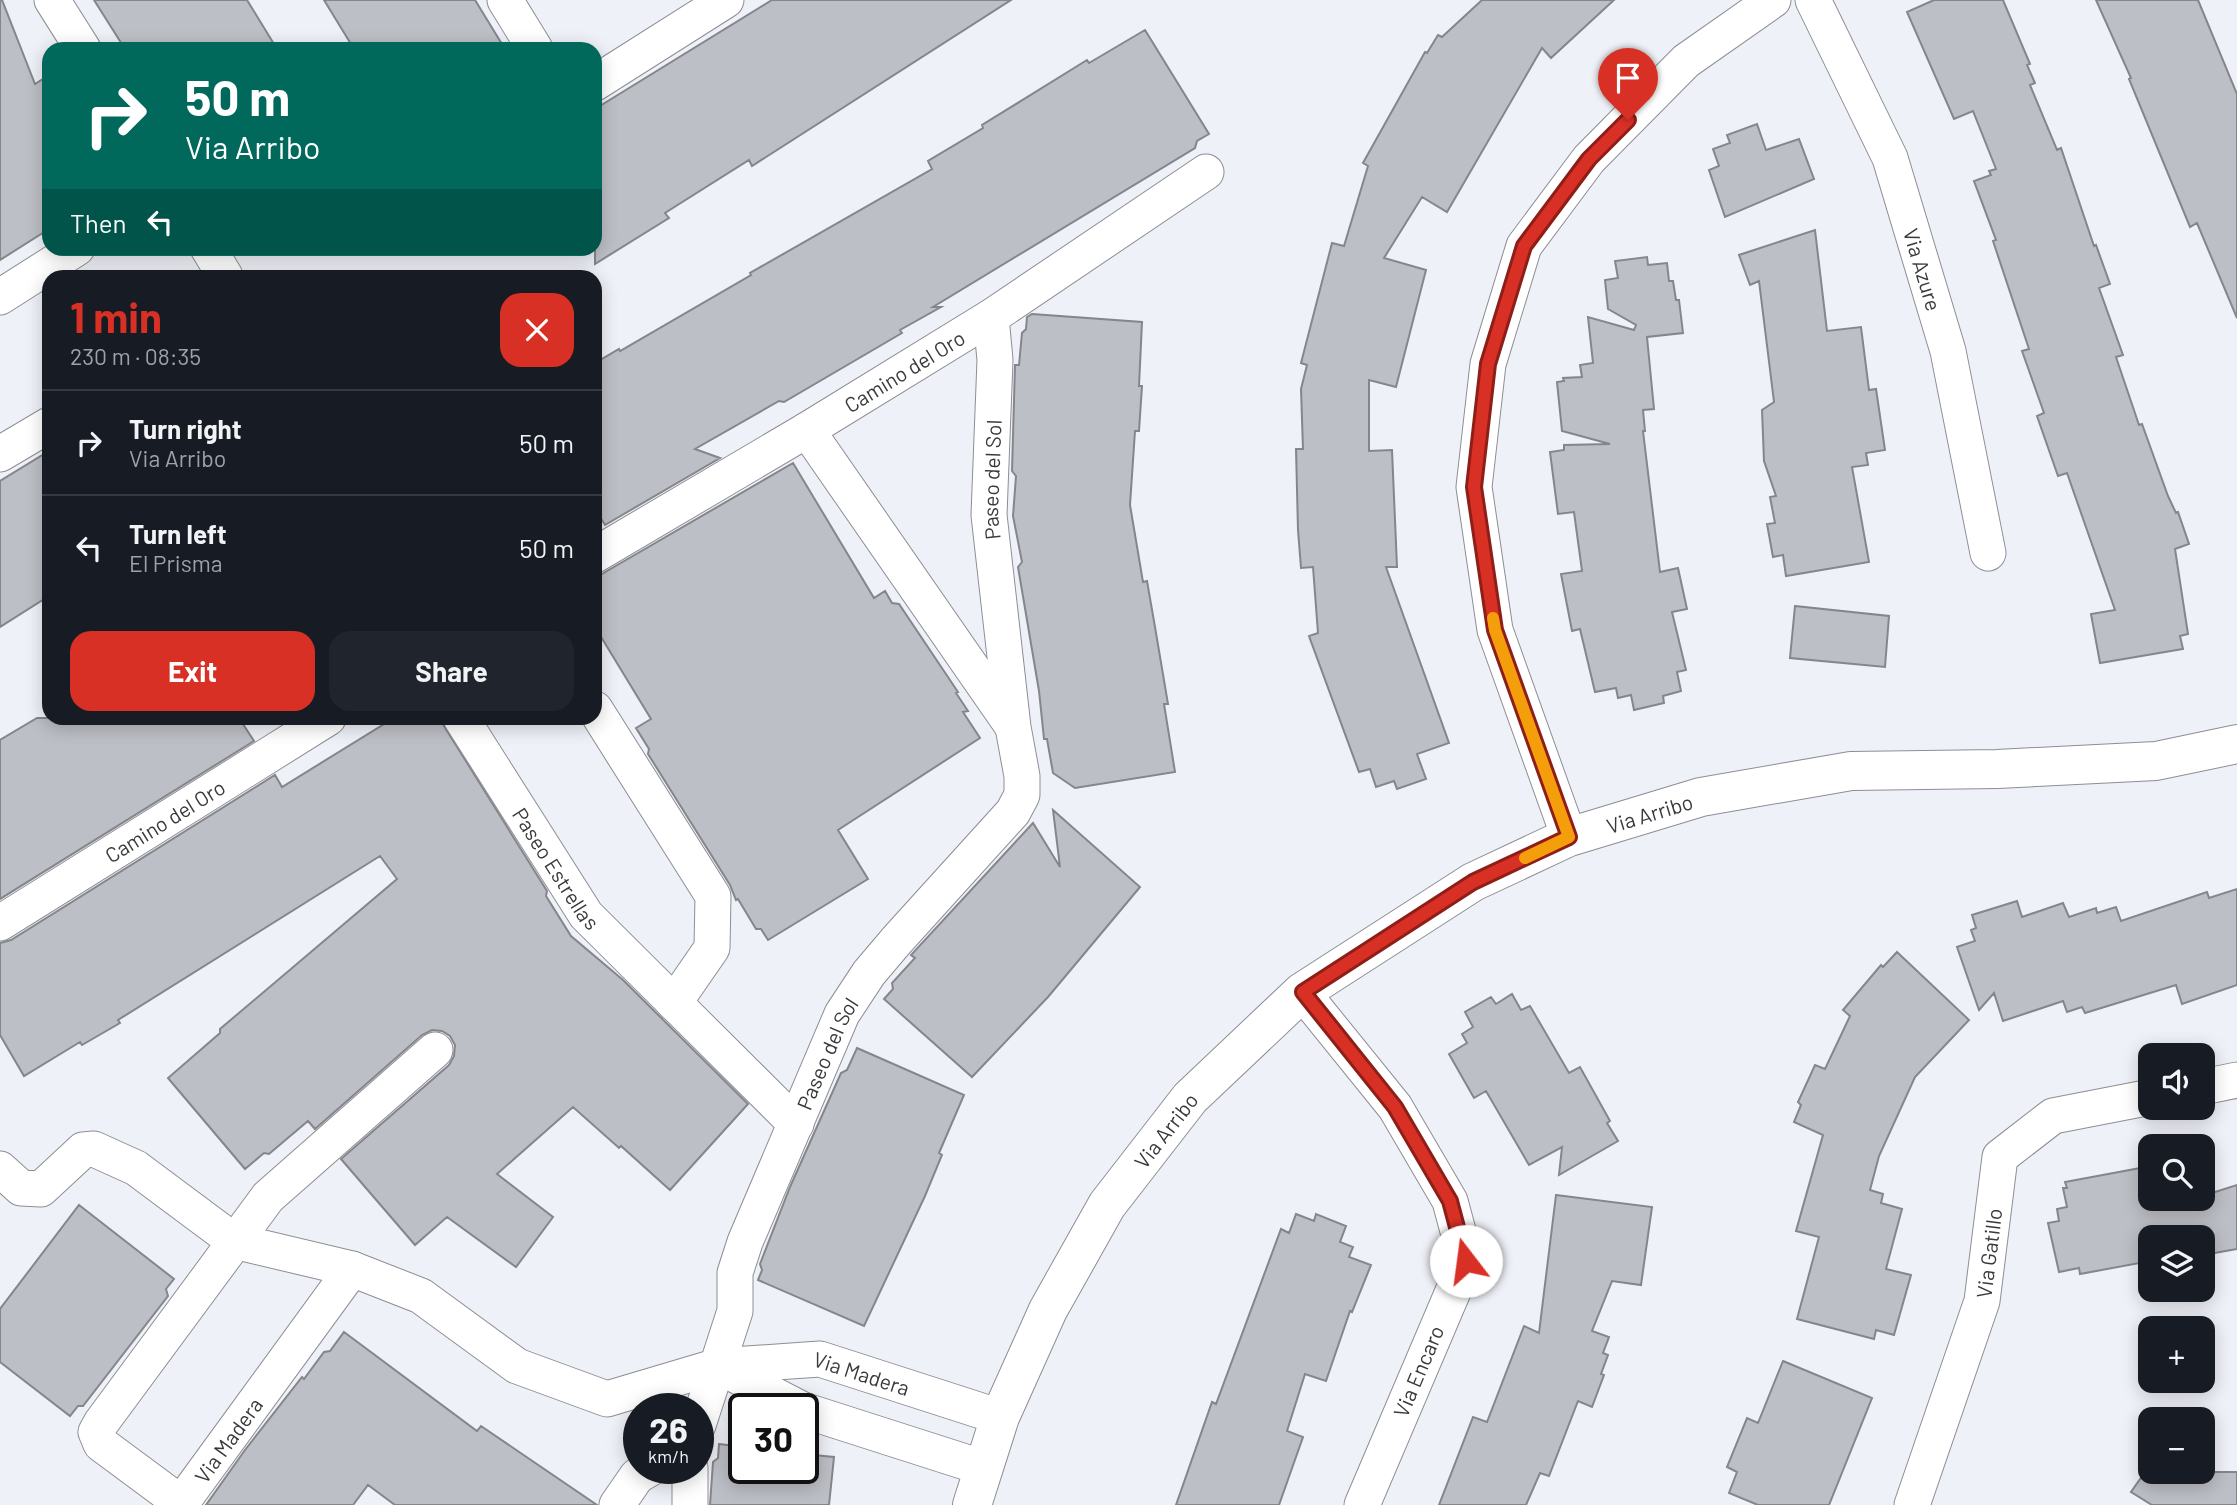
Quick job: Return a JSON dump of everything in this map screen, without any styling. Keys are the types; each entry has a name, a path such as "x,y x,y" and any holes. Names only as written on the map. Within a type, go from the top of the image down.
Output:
{"street":[{"path":"52,0 79,42"},
{"path":"505,0 531,42"},
{"path":"602,79 726,0"},
{"path":"1569,837 1495,630 1474,487 1488,364 1524,246 1589,159 1686,61 1773,0"},
{"name":"Via Azure","path":"1813,0 1890,158 1948,351 1988,553"},
{"name":"Camino del Oro","path":"602,551 991,317 1206,172"},
{"path":"42,270 64,256"},
{"path":"0,297 42,270"},
{"name":"Paseo del Sol","path":"709,1393 735,1311 735,1273 745,1242 842,1014 869,973 1013,812 1023,795 989,516 995,360 991,317"},
{"path":"0,454 42,429"},
{"name":"Paseo del Sol","path":"807,430 1013,727"},
{"path":"602,720 713,896 712,948 674,1003"},
{"name":"Camino del Oro","path":"0,923 317,725"},
{"name":"Paseo Estrellas","path":"465,725 586,915 796,1124"},
{"name":"Via Arribo","path":"972,1505 1000,1417 1048,1310 1107,1205 1190,1098 1303,992 1473,882 1569,837 1701,797 1851,771 2156,761 2237,744"},
{"name":"Via Encaro","path":"1303,992 1395,1107 1450,1201 1466,1261 1362,1505"},
{"name":"Via Madera","path":"352,1269 185,1498 174,1499 101,1444 96,1432 101,1423 268,1197 435,1049"},
{"path":"2215,1085 2237,1080"},
{"name":"Via Gatillo","path":"1912,1505 1983,1301 2000,1157 2053,1116 2138,1100"},
{"name":"Via Madera","path":"0,1169 22,1188 41,1189 83,1150 94,1149 136,1168 234,1241 352,1269 421,1296 517,1366 607,1399 718,1366 820,1359 1000,1417"},
{"path":"718,1366 771,1393"},
{"path":"819,1415 984,1468"},
{"path":"617,1505 631,1484"},
{"path":"690,1505 691,1484"}],"building":[{"path":"2,0 35,84 42,80 42,233 0,260"},
{"path":"94,0 247,0 273,42 121,42"},
{"path":"324,0 475,0 501,42 350,42"},
{"path":"772,0 1011,0 752,166 749,160 665,213 669,218 595,264 595,256 602,256 602,105"},
{"path":"1482,0 1614,0 1551,58 1542,48 1447,212 1422,197 1384,258 1426,270 1396,387 1369,380 1369,451 1392,450 1397,567 1386,567 1449,743 1417,754 1426,779 1397,789 1394,781 1376,787 1370,769 1359,772 1309,636 1318,633 1313,567 1301,568 1298,530 1296,449 1303,449 1301,389 1307,365 1301,363 1332,243 1344,246 1368,166 1363,163 1425,52 1427,53 1438,35 1442,37"},
{"path":"1934,0 2003,0 2030,64 2027,65 2035,83 2030,85 2057,150 2061,148 2094,246 2096,245 2110,284 2099,288 2123,355 2116,357 2139,425 2142,424 2189,544 2175,549 2188,634 2180,636 2183,649 2100,663 2091,614 2115,610 2067,473 2058,476 2037,416 2044,413 2022,351 2029,349 1993,241 1996,240 1974,181 1991,175 1989,171 1996,169 1973,111 1954,119 1907,12"},
{"path":"2096,0 2198,0 2237,94 2237,318 2197,223 2190,227 2129,79 2131,78"},
{"path":"1145,30 1209,134 1197,141 1195,148 933,307 941,307 900,330 902,333 784,402 779,401 695,449 720,458 605,525 602,520 602,359 619,349 620,351 932,169 928,161 1087,60 1089,63"},
{"path":"1757,124 1766,150 1799,139 1814,179 1725,217 1709,170 1719,166 1713,149 1730,143 1727,135"},
{"path":"1815,230 1827,331 1861,327 1869,390 1876,389 1885,450 1866,453 1868,465 1852,467 1869,562 1786,576 1783,555 1773,557 1767,524 1775,523 1770,497 1776,496 1764,461 1762,410 1774,402 1759,281 1750,285 1739,255"},
{"path":"1647,257 1648,265 1667,263 1669,281 1673,281 1676,300 1679,300 1683,333 1647,337 1654,409 1643,410 1643,431 1660,572 1678,568 1687,609 1672,612 1686,670 1677,672 1681,691 1663,696 1664,703 1634,710 1631,695 1618,698 1616,688 1595,692 1580,629 1572,631 1561,574 1582,571 1574,512 1558,514 1550,452 1564,450 1564,445 1610,444 1562,431 1557,382 1564,381 1563,378 1582,377 1580,365 1593,363 1588,317 1634,330 1636,325 1608,309 1605,280 1618,278 1615,261"},
{"path":"1032,314 1142,322 1139,386 1142,386 1139,431 1135,431 1130,505 1143,582 1147,581 1168,704 1164,704 1175,772 1075,788 1053,773 1047,739 1044,739 1039,691 1018,567 1022,562 1013,516 1016,476 1012,471 1015,365 1019,365 1022,333 1026,329 1027,317"},
{"path":"42,455 42,600 0,627 0,481"},
{"path":"793,463 874,598 885,591 892,603 899,604 958,692 956,693 968,711 963,712 980,738 838,830 868,879 768,940 761,929 756,929 738,899 736,900 730,885 648,754 649,749 636,728 651,719 602,638 602,574"},
{"path":"1795,606 1889,616 1885,667 1790,658"},
{"path":"37,718 42,718 42,725 244,725 254,741 0,899 0,740"},
{"path":"383,725 443,725 547,891 546,896 571,936 623,980 748,1104 670,1190 573,1107 497,1174 553,1217 516,1267 447,1217 415,1245 341,1159 449,1065 454,1056 455,1045 450,1036 442,1031 432,1030 422,1035 315,1129 308,1121 269,1154 264,1153 245,1169 168,1078 220,1033 220,1029 397,879 380,856 118,1020 120,1023 82,1045 80,1042 24,1076 0,1035 0,943 11,940 275,775 282,787"},
{"path":"1053,810 1140,887 1048,997 972,1077 884,999 893,989 892,983 915,958 911,955 1033,823 1060,867"},
{"path":"2237,889 2237,985 2182,1004 2176,985 2085,1013 2082,1007 2067,1012 2063,1001 2003,1021 1994,993 1979,1010 1957,947 1975,941 1971,930 1976,928 1972,915 2017,901 2022,917 2063,903 2069,917 2096,908 2097,913 2116,907 2121,921 2207,892 2209,898"},
{"path":"1897,952 1969,1020 1915,1077 1879,1156 1870,1190 1883,1194 1881,1203 1902,1209 1886,1269 1911,1275 1894,1335 1876,1330 1874,1339 1797,1319 1819,1237 1796,1231 1823,1135 1794,1122 1801,1105 1798,1102 1815,1065 1825,1069 1850,1016 1843,1010 1881,965 1883,967"},
{"path":"1512,994 1521,1010 1530,1006 1569,1073 1580,1067 1618,1141 1559,1175 1562,1147 1529,1165 1486,1091 1474,1098 1449,1054 1467,1043 1462,1034 1473,1027 1465,1012 1491,997 1496,1004"},
{"path":"857,1048 964,1095 939,1153 942,1155 925,1196 864,1326 758,1280 762,1270 760,1264 790,1187 841,1073 847,1070"},
{"path":"2138,1168 2138,1211 2215,1211 2215,1192 2237,1185 2237,1249 2215,1253 2215,1225 2138,1225 2138,1263 2080,1274 2079,1268 2059,1272 2048,1223 2059,1221 2057,1209 2067,1207 2063,1188 2067,1188 2065,1182"},
{"path":"1556,1195 1652,1207 1641,1285 1612,1281 1592,1331 1609,1337 1603,1353 1608,1355 1601,1374 1604,1375 1592,1407 1578,1401 1549,1476 1540,1473 1526,1505 1439,1505 1473,1417 1487,1422 1524,1326 1539,1333"},
{"path":"79,1205 174,1279 166,1289 168,1296 83,1406 78,1406 70,1416 0,1362 0,1309"},
{"path":"1296,1214 1314,1221 1316,1214 1346,1226 1340,1242 1353,1247 1349,1257 1371,1265 1352,1312 1350,1311 1326,1381 1305,1374 1287,1431 1303,1437 1279,1505 1176,1505 1212,1402 1216,1404 1281,1229 1289,1233"},
{"path":"344,1332 477,1431 481,1426 597,1505 395,1505 368,1485 353,1505 206,1505 302,1377 304,1379 324,1352 330,1351"},
{"path":"1783,1361 1872,1398 1829,1505 1758,1505 1729,1493 1737,1472 1727,1467 1747,1418 1758,1423"},
{"path":"719,1444 728,1445 728,1484 819,1484 819,1456 834,1457 829,1505 710,1505 714,1461 718,1458"},
{"path":"2215,1472 2237,1472 2237,1505 2152,1505 2131,1492 2138,1482 2215,1484"}],"slow traffic":[{"path":"1493,618 1569,837 1525,858"}],"route":[{"path":"1466,1261 1450,1201 1395,1107 1303,992 1473,882 1569,837 1495,630 1474,487 1488,364 1524,246 1589,159 1628,120"}]}
